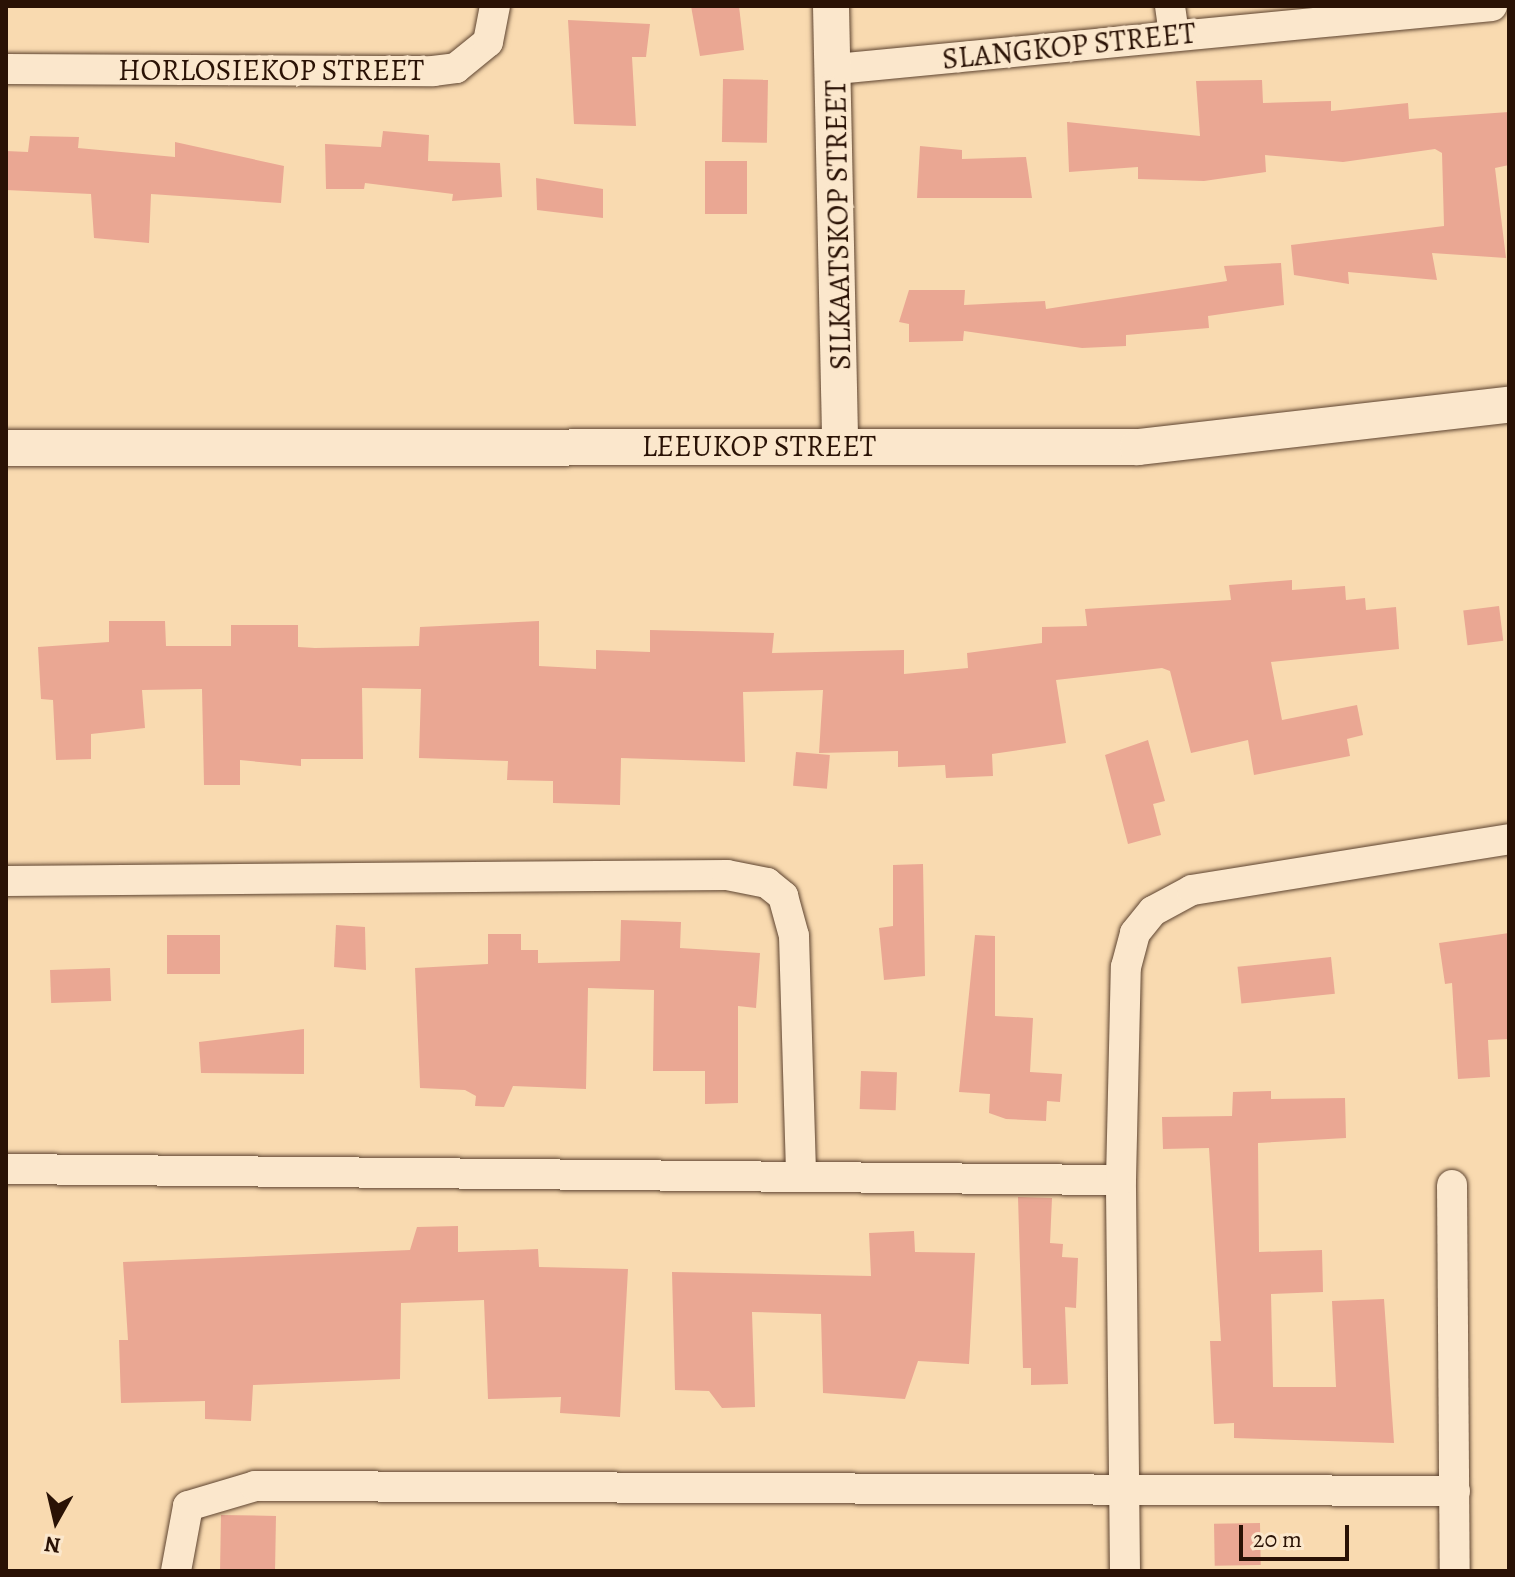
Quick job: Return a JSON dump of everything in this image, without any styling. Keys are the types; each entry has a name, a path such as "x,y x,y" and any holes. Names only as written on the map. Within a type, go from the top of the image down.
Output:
{"street":[{"name":"HORLOSIEKOP STREET","path":"6,69 433,71 456,68 488,42 495,6"},
{"name":"SILKAATSKOP STREET","path":"831,6 836,69 840,444"},
{"name":"SLANGKOP STREET","path":"836,69 1172,21 1492,6"},
{"name":"LEEUKOP STREET","path":"6,448 840,444 1138,447 1509,405"},
{"path":"1125,1571 1121,1180 1126,967 1135,933 1153,911 1192,890 1258,875 1509,839"},
{"path":"6,881 727,875 767,883 783,896 794,936 801,1177"},
{"path":"6,1169 1121,1180"},
{"path":"1452,1185 1455,1571"},
{"path":"176,1571 188,1506 255,1486 1455,1491"}],"building":[{"path":"691,6 739,6 744,50 700,56"},
{"path":"568,20 650,24 646,57 632,57 636,126 574,124"},
{"path":"723,79 768,80 767,143 722,142"},
{"path":"1262,80 1263,103 1331,101 1331,111 1408,103 1409,119 1509,112 1509,165 1495,168 1506,258 1432,253 1437,280 1348,272 1349,284 1294,275 1291,245 1444,226 1442,153 1435,149 1343,162 1265,155 1266,172 1204,181 1138,179 1138,167 1069,172 1067,122 1200,136 1196,81"},
{"path":"383,131 429,135 428,161 500,163 502,197 452,201 453,194 365,183 364,189 326,189 325,144 381,147"},
{"path":"30,136 79,137 78,148 175,157 175,142 284,166 281,203 151,194 149,243 94,238 91,194 6,190 6,151 28,152"},
{"path":"920,146 962,150 962,159 1026,157 1032,198 917,198"},
{"path":"705,161 747,161 747,214 705,214"},
{"path":"536,178 603,189 603,218 537,210"},
{"path":"1281,263 1284,305 1208,316 1209,328 1126,335 1126,346 1082,348 964,331 963,341 909,342 909,324 899,322 909,290 965,290 964,305 1045,301 1046,309 1227,281 1224,266"},
{"path":"1292,580 1292,590 1345,586 1346,600 1365,598 1366,610 1396,607 1399,649 1271,662 1282,720 1357,705 1363,735 1347,739 1350,756 1254,775 1248,740 1191,753 1170,671 1162,668 1056,680 1066,743 992,754 993,776 946,778 945,765 898,767 898,751 819,753 823,690 743,692 745,762 621,758 620,805 553,803 553,781 507,780 508,761 419,758 421,689 362,688 363,759 301,759 301,766 240,760 240,785 204,785 202,689 142,690 145,728 91,734 91,759 56,760 53,700 41,699 38,647 109,642 109,621 165,621 166,646 231,646 231,625 298,625 298,647 315,648 419,646 420,627 539,621 539,666 596,669 596,650 650,652 650,630 774,633 772,653 904,650 904,674 968,668 967,653 1042,643 1042,627 1087,626 1085,609 1231,600 1229,585"},
{"path":"1499,606 1503,641 1468,645 1463,610"},
{"path":"1148,740 1165,801 1153,804 1161,835 1128,844 1105,755"},
{"path":"796,752 830,755 827,789 793,786"},
{"path":"923,864 925,976 884,980 879,928 893,926 893,865"},
{"path":"621,920 681,922 680,948 760,953 756,1008 738,1006 738,1103 705,1104 705,1071 653,1071 654,990 588,988 586,1089 513,1086 504,1107 475,1106 476,1096 465,1090 420,1088 415,968 488,964 488,934 521,934 521,950 538,950 538,963 620,961"},
{"path":"336,925 365,927 366,970 334,967"},
{"path":"1509,933 1509,1039 1488,1040 1490,1077 1458,1079 1452,983 1445,984 1439,943"},
{"path":"167,935 220,935 220,974 167,974"},
{"path":"975,935 995,936 995,1016 1033,1018 1030,1072 1062,1074 1060,1102 1047,1101 1046,1121 1006,1119 989,1113 990,1094 959,1092"},
{"path":"1331,957 1335,994 1241,1004 1238,967"},
{"path":"110,968 111,1001 51,1003 50,970"},
{"path":"304,1029 304,1074 201,1073 199,1042"},
{"path":"861,1071 897,1072 896,1110 860,1109"},
{"path":"1271,1091 1271,1099 1345,1098 1346,1138 1258,1143 1259,1252 1322,1250 1323,1292 1271,1294 1273,1387 1336,1387 1332,1301 1384,1299 1394,1443 1234,1438 1234,1423 1214,1424 1210,1341 1221,1341 1209,1148 1163,1149 1162,1117 1232,1116 1233,1092"},
{"path":"1018,1197 1052,1198 1050,1243 1063,1244 1062,1257 1078,1258 1076,1308 1065,1307 1068,1384 1031,1385 1031,1368 1023,1368"},
{"path":"458,1226 458,1252 538,1249 539,1267 628,1269 620,1417 560,1413 561,1397 488,1399 484,1300 401,1303 400,1379 253,1385 251,1421 205,1419 205,1401 121,1403 119,1340 128,1340 123,1262 410,1250 417,1227"},
{"path":"914,1231 915,1252 975,1253 969,1364 918,1361 905,1399 823,1393 821,1314 752,1312 755,1407 722,1408 709,1391 675,1390 672,1272 871,1276 869,1233"},
{"path":"221,1515 276,1516 275,1571 220,1571"},
{"path":"1260,1523 1261,1565 1215,1566 1214,1524"}]}
